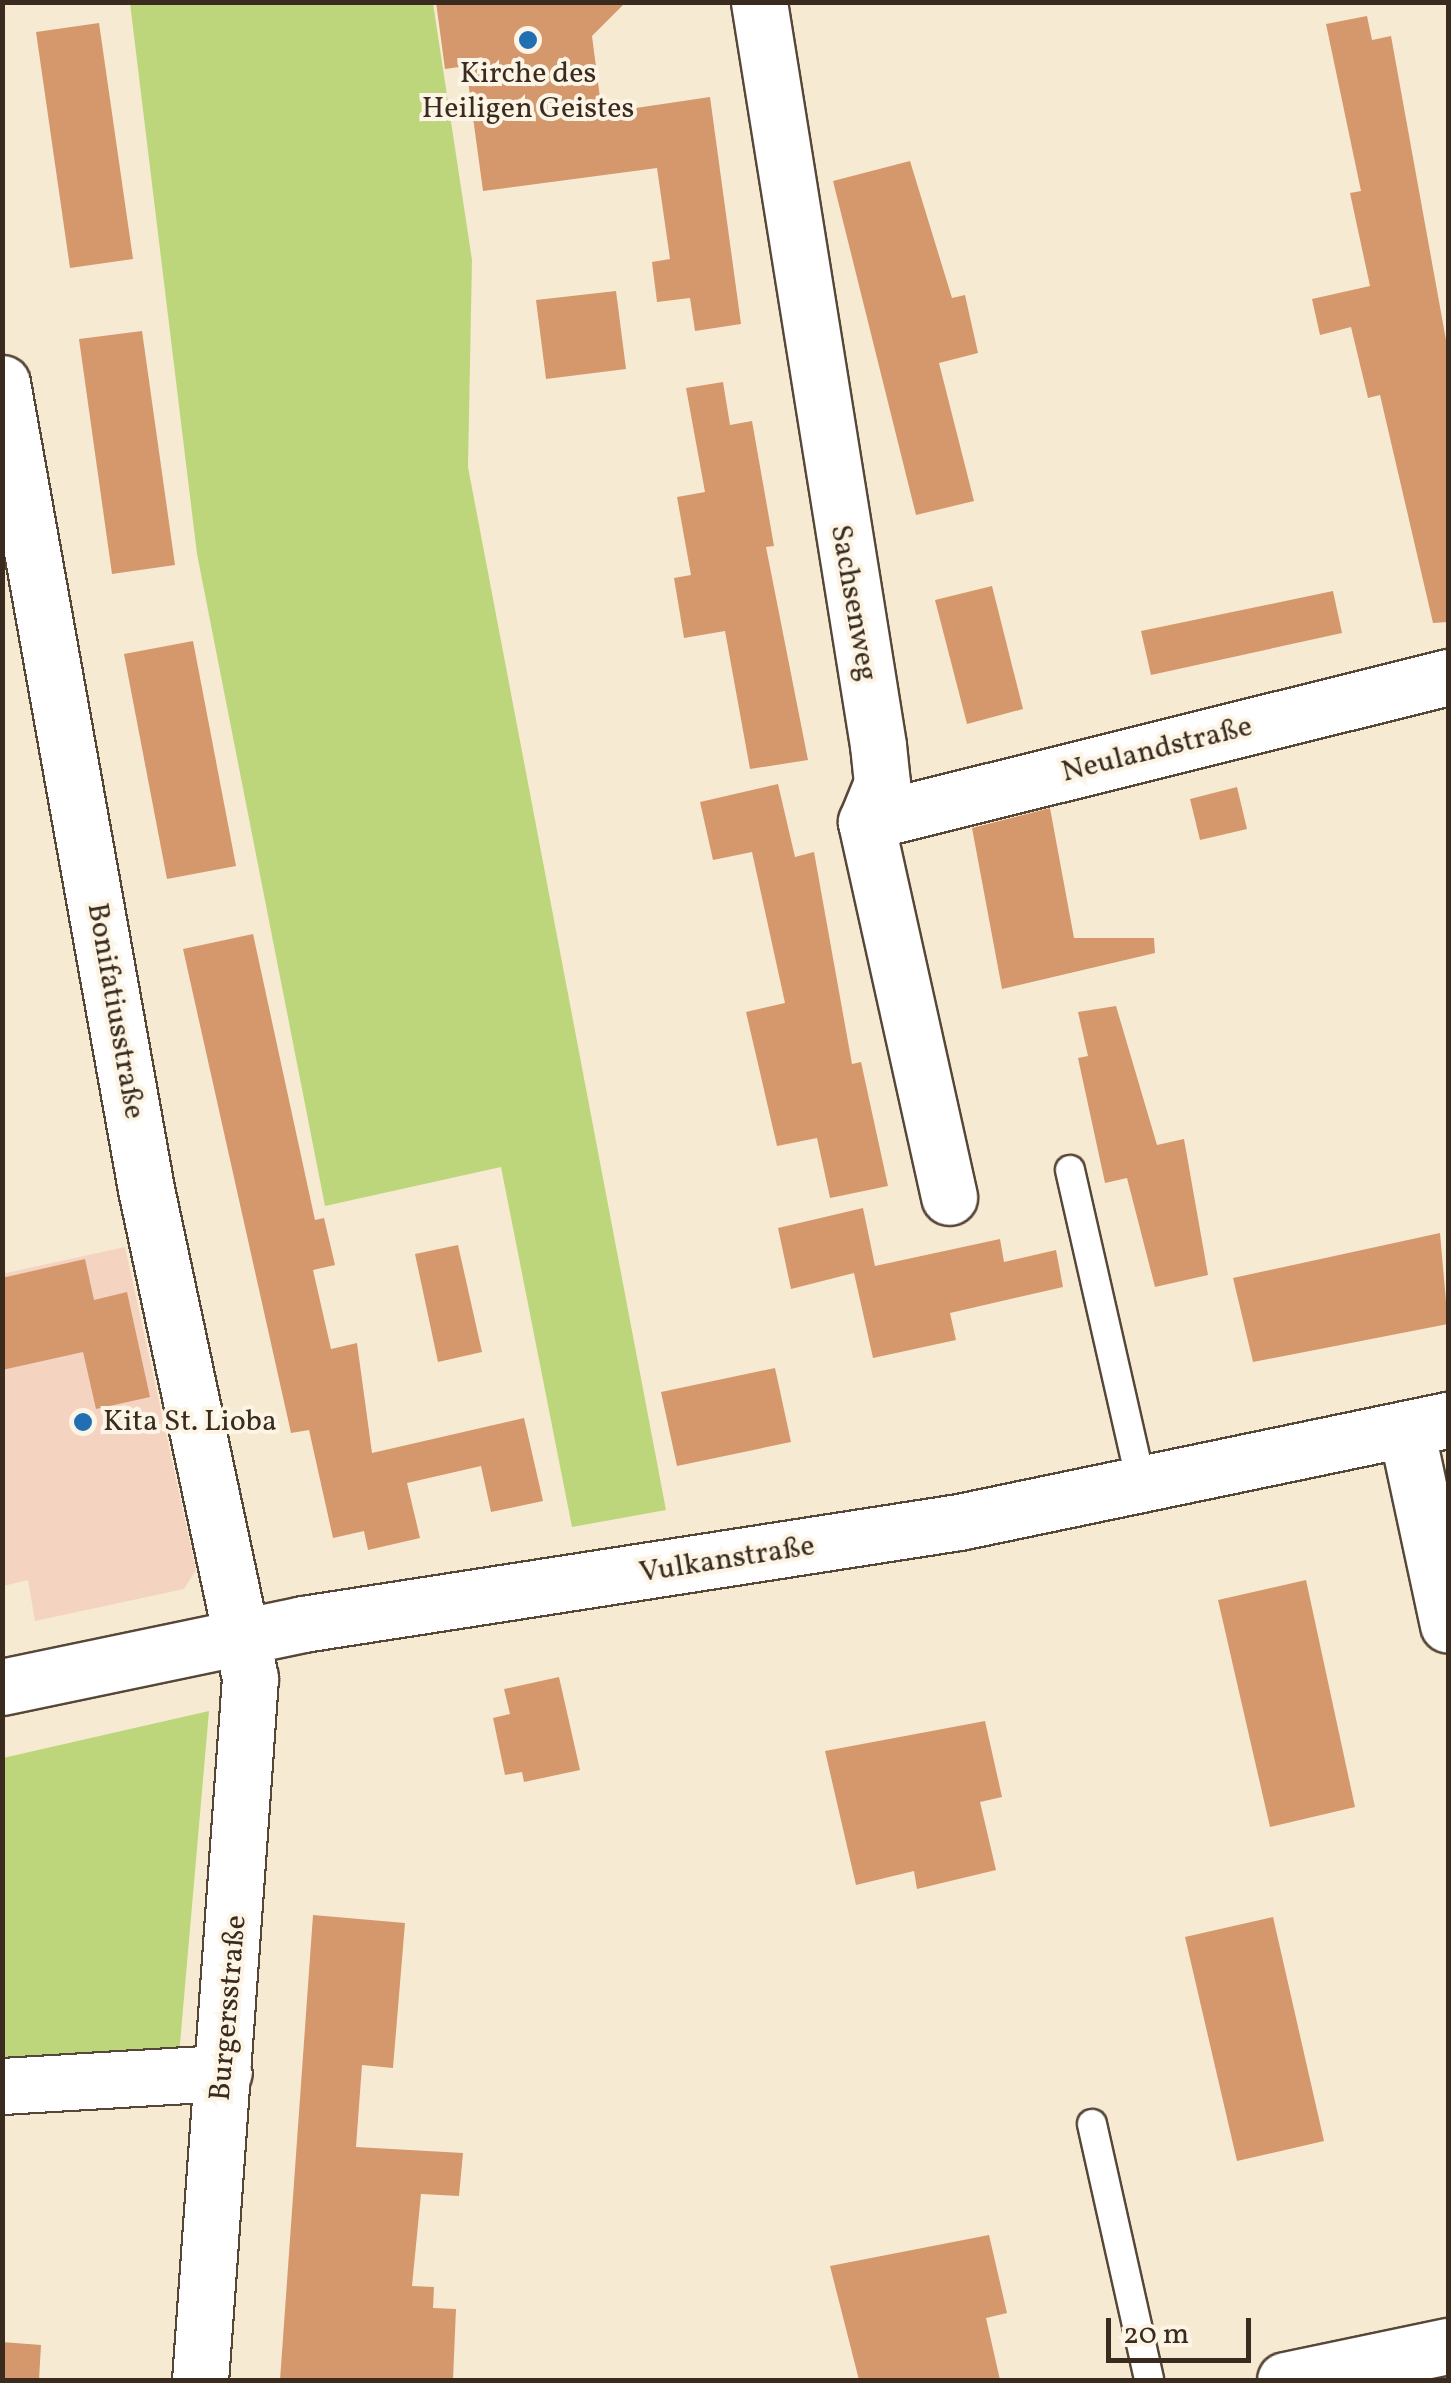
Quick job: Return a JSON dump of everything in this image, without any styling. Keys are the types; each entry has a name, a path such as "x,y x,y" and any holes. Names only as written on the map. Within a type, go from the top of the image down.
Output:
{"street":[{"name":"Sachsenweg","path":"758,2 878,745 882,783 866,822"},
{"name":"Bonifatiusstraße","path":"2,383 146,1189 243,1636"},
{"name":"Neulandstraße","path":"866,822 1448,677"},
{"path":"866,822 950,1197"},
{"path":"1427,1424 1448,1624"},
{"name":"Vulkanstraße","path":"2,1687 243,1636 1142,1486 1427,1424"},
{"name":"Burgersstraße","path":"200,2380 250,1750 243,1636"},
{"path":"2,2086 224,2072"},
{"path":"1285,2380 1448,2346"}],"lane":[{"path":"1070,1170 1142,1486"},
{"path":"1092,2124 1148,2380"}],"shaded area":[{"name":"Kita St. Lioba","path":"125,1247 196,1570 184,1589 35,1621 28,1580 3,1586 2,1274"}],"green space":[{"path":"130,3 433,3 472,260 468,467 666,1510 572,1527 501,1167 325,1206 197,554"},
{"path":"209,1711 179,2055 3,2065 3,1758"}],"building":[{"path":"436,2 626,2 592,36 602,113 710,97 741,324 695,331 690,298 657,302 652,262 670,259 657,168 483,191 466,66 445,69"},
{"path":"1367,16 1372,40 1391,36 1448,351 1448,622 1433,623 1380,395 1368,398 1351,327 1320,335 1312,299 1370,286 1350,193 1361,191 1326,24"},
{"path":"99,23 133,259 70,268 36,32"},
{"path":"910,161 952,298 965,295 978,353 939,363 974,501 916,515 833,181"},
{"path":"616,291 626,369 546,379 536,300"},
{"path":"142,331 175,565 112,574 79,339"},
{"path":"723,382 730,425 752,421 774,546 766,547 808,760 750,769 725,631 684,638 674,578 691,575 677,497 705,492 686,388"},
{"path":"992,586 1023,709 967,724 935,600"},
{"path":"1333,591 1342,633 1151,675 1141,631"},
{"path":"193,641 236,866 167,879 124,654"},
{"path":"778,784 795,857 814,852 852,1064 861,1062 888,1186 830,1198 817,1138 777,1146 746,1012 785,1003 752,852 713,860 700,802"},
{"path":"1237,787 1247,829 1200,840 1190,799"},
{"path":"1050,808 1074,938 1154,938 1155,953 1002,989 972,828"},
{"path":"253,934 315,1220 324,1218 335,1265 313,1270 331,1349 357,1343 372,1453 524,1418 543,1501 491,1512 481,1466 407,1483 420,1538 368,1550 364,1531 333,1538 309,1430 291,1433 183,949"},
{"path":"1116,1006 1157,1145 1184,1139 1208,1275 1155,1287 1127,1178 1105,1183 1078,1058 1088,1056 1078,1012"},
{"path":"863,1208 875,1266 1000,1239 1004,1262 1056,1250 1063,1287 950,1313 956,1340 873,1358 854,1273 791,1289 778,1228"},
{"path":"1440,1233 1448,1324 1253,1362 1233,1278"},
{"path":"458,1245 482,1352 438,1362 415,1254"},
{"path":"85,1259 94,1300 127,1292 150,1397 96,1409 83,1352 2,1370 2,1278"},
{"path":"775,1368 791,1442 677,1466 661,1392"},
{"path":"1306,1580 1355,1807 1270,1827 1218,1600"},
{"path":"559,1677 580,1770 524,1782 522,1772 505,1775 493,1718 510,1714 504,1689"},
{"path":"985,1721 1002,1797 980,1802 996,1870 917,1889 914,1871 856,1885 825,1751"},
{"path":"313,1915 405,1923 393,2068 362,2065 356,2147 463,2153 459,2196 421,2194 412,2286 434,2287 433,2308 456,2309 453,2380 280,2380"},
{"path":"1273,1917 1324,2141 1237,2161 1185,1937"},
{"path":"989,2235 1007,2313 986,2318 1000,2380 859,2380 830,2266"},
{"path":"2,2342 41,2345 39,2380 2,2380"}],"place":[{"name":"Kirche des Heiligen Geistes","path":"528,40"},
{"name":"Kita St. Lioba","path":"83,1422"}]}
